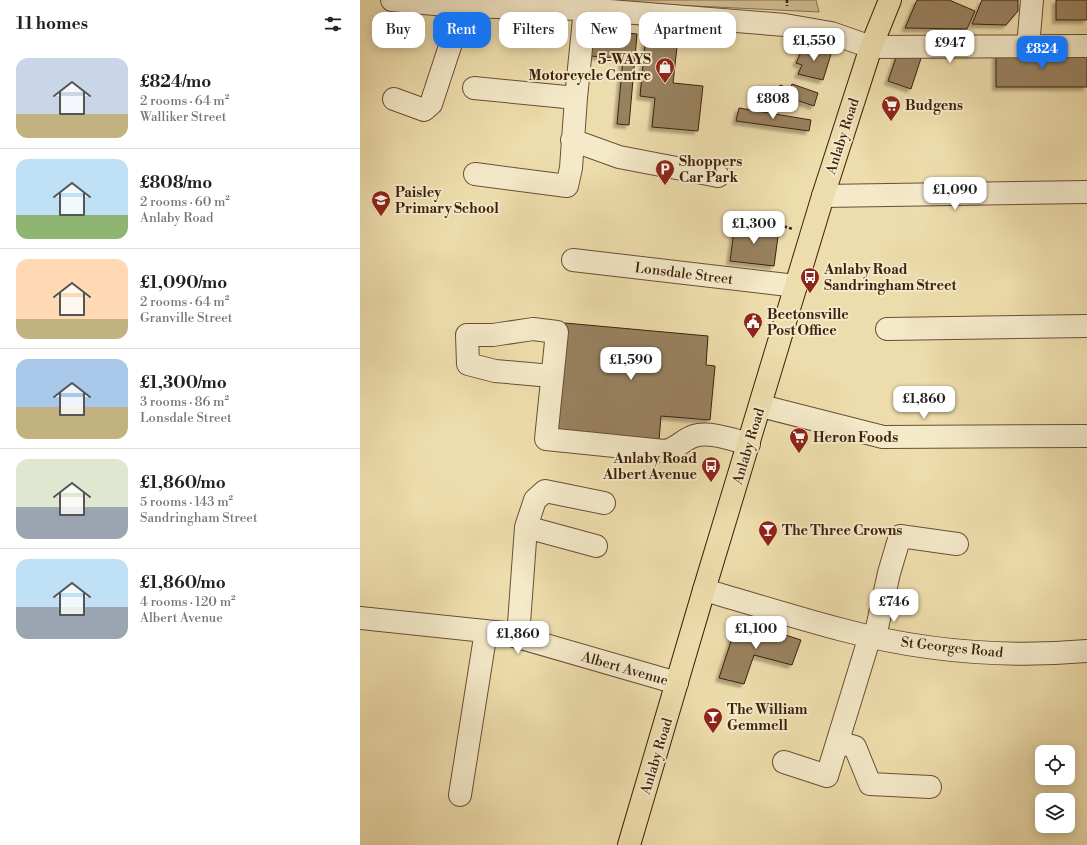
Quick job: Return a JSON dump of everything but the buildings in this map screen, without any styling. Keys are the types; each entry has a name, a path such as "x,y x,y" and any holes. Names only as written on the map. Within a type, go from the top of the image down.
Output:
{"main road":[{"name":"Anlaby Road","path":"871,47 881,0"},
{"name":"Anlaby Road","path":"629,845 823,196 871,47 890,0"}],"street":[{"path":"392,0 456,6 585,9 785,25 832,33 871,47 1087,46"},
{"path":"1028,46 1032,0"},
{"path":"394,100 424,110 431,104 453,37 456,6"},
{"path":"475,174 567,186 585,9"},
{"path":"474,88 576,98"},
{"path":"572,140 619,157 718,176"},
{"path":"823,196 1087,192"},
{"name":"Lonsdale Street","path":"573,260 796,286"},
{"path":"887,328 1087,326"},
{"path":"552,376 546,439 664,451 671,451 682,442 694,436 708,435 749,444"},
{"path":"760,406 883,437 1087,436"},
{"path":"518,637 526,527 536,500 546,491 604,503"},
{"path":"526,527 596,546"},
{"path":"784,762 828,776 873,636 900,536 957,544"},
{"name":"St Georges Road","path":"704,590 844,630 903,643 961,650 1022,654 1087,651"},
{"name":"Albert Avenue","path":"360,618 486,630 518,637 678,683"},
{"path":"460,794 486,630"},
{"path":"838,742 855,747 870,784 930,787"}],"path":[{"path":"736,213 774,225 812,234"}],"shaded area":[{"path":"580,0 816,0 819,12 590,1"}],"place":[{"name":"5-WAYS Motorcycle Centre","path":"665,84"},
{"name":"Budgens","path":"891,122"},
{"name":"Shoppers Car Park","path":"665,186"},
{"name":"Paisley Primary School","path":"381,217"},
{"name":"Anlaby Road Sandringham Street","path":"810,294"},
{"name":"Beetonsville Post Office","path":"753,339"},
{"name":"Heron Foods","path":"799,454"},
{"name":"Anlaby Road Albert Avenue","path":"711,483"},
{"name":"The Three Crowns","path":"768,547"},
{"name":"The William Gemmell","path":"713,734"}]}
